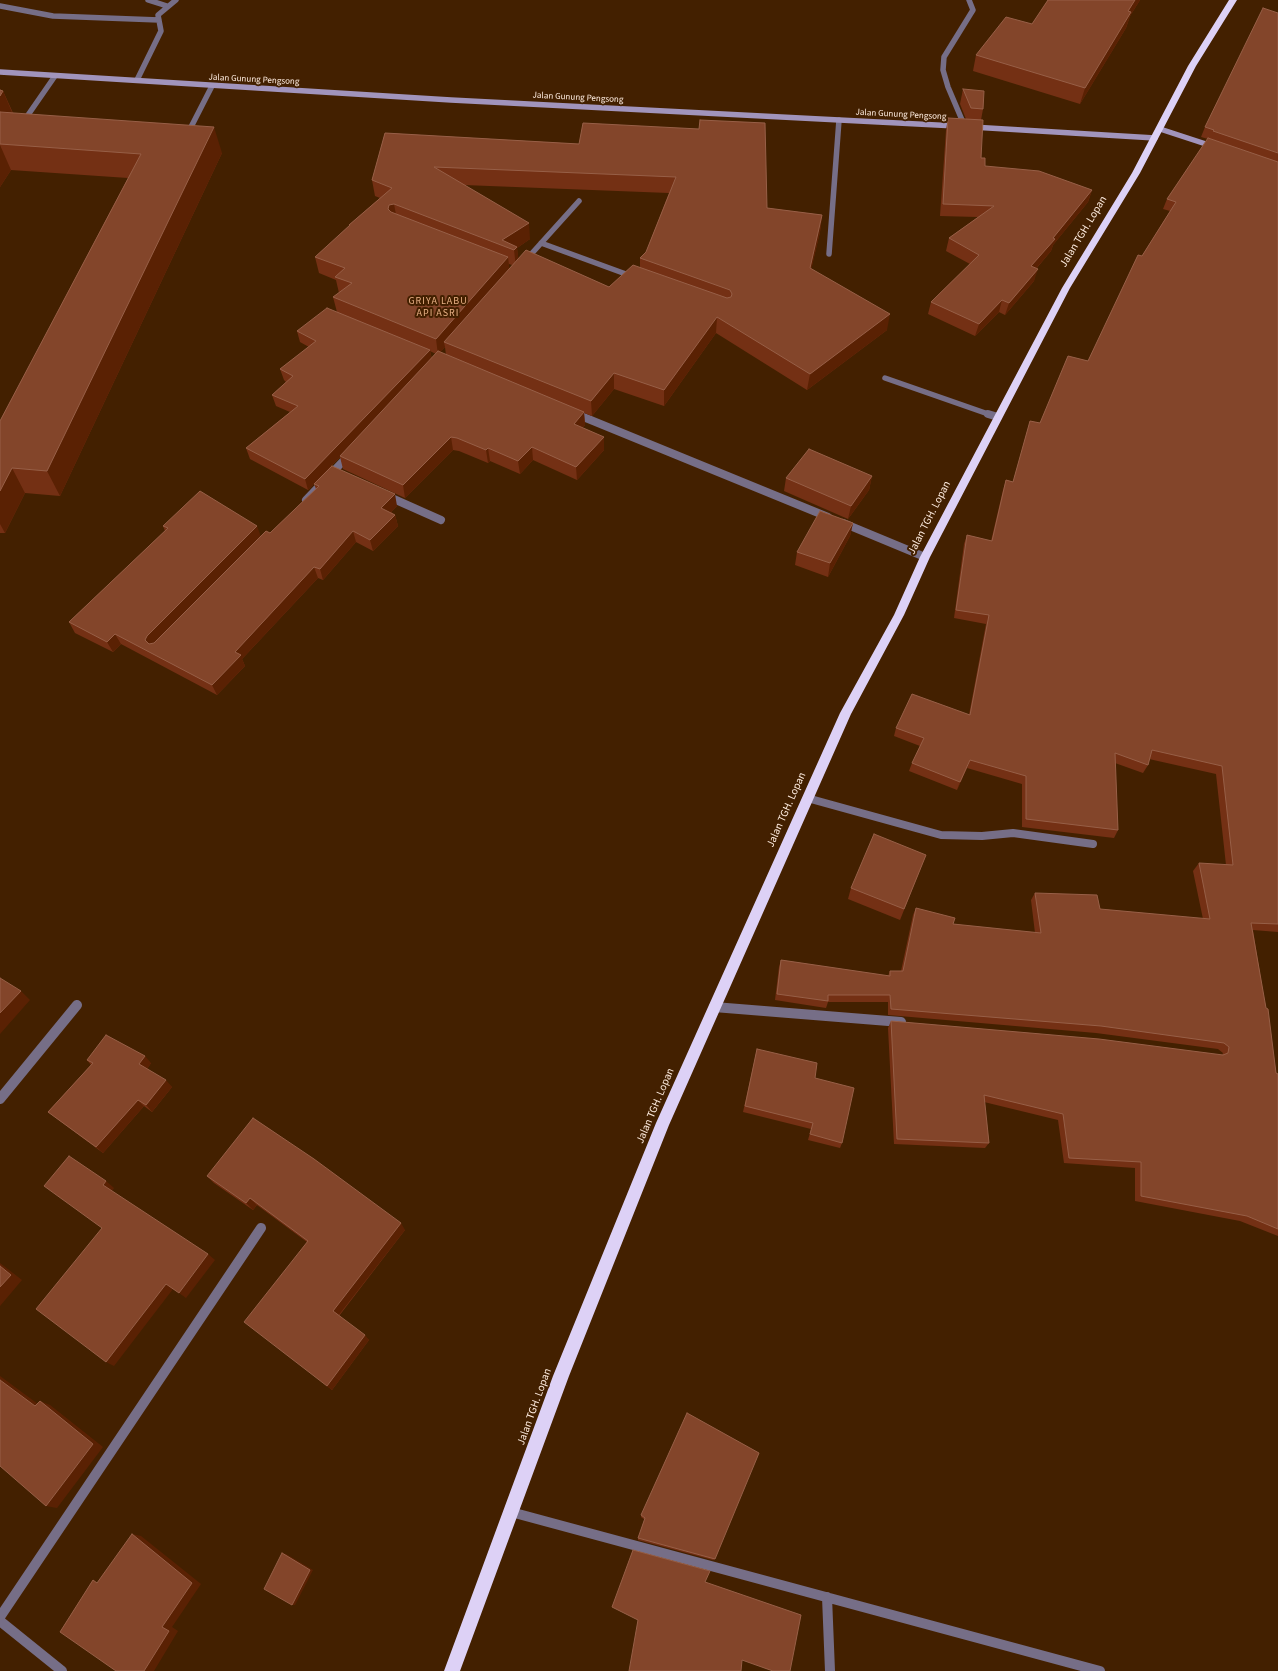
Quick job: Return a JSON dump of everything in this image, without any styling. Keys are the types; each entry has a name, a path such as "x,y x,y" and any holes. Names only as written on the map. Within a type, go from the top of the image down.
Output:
{"highway":[{"name":"Jalan TGH. Lopan","path":"452,1671 561,1376 648,1159 806,798 846,712 899,615 925,557 1066,288 1158,134 1192,66 1233,0"}],"street":[{"path":"148,0 167,6"},
{"path":"137,80 161,31 158,15 176,0"},
{"path":"965,127 948,87 944,70 944,57 973,10 971,2 968,0"},
{"path":"0,6 53,16 159,20"},
{"name":"Jalan Gunung Pengsong","path":"0,72 212,86 965,127 1158,134 1219,148"},
{"path":"36,124 31,122 28,115 55,76"},
{"path":"178,137 183,135 190,128 212,86"},
{"path":"829,254 839,120"},
{"path":"520,266 579,201"},
{"path":"541,243 638,278"},
{"path":"885,378 998,417"},
{"path":"572,413 925,557"},
{"path":"300,505 355,449"},
{"path":"334,471 341,475"},
{"path":"384,494 441,520"},
{"path":"806,798 941,835 982,836 1013,833 1093,844"},
{"path":"0,1099 77,1005"},
{"path":"714,1007 913,1024"},
{"path":"0,1617 261,1228"},
{"path":"511,1512 1100,1671"},
{"path":"827,1597 830,1671"},
{"path":"0,1621 62,1671"}],"building":[{"path":"1048,0 1135,0 1128,11 1131,12 1085,88 976,55 1006,17 1032,24"},
{"path":"1263,8 1278,13 1278,153 1205,127"},
{"path":"963,89 984,91 983,109 971,108"},
{"path":"0,112 214,127 47,471 12,468 0,491 0,421 141,154 0,144"},
{"path":"948,118 983,120 981,158 985,158 985,166 1039,171 1092,190 1053,238 1055,239 1031,266 1038,269 1009,303 1002,300 979,324 931,302 979,255 949,238 994,206 943,204"},
{"path":"700,120 765,123 767,208 822,215 810,268 890,314 810,374 717,317 664,390 614,373 591,401 444,342 526,250 609,287 633,265 727,298 731,297 732,294 730,290 640,258 646,252 676,177 434,167 529,223 502,240 517,247 514,250 394,204 389,205 388,209 391,212 508,257 436,339 333,297 352,283 335,277 345,268 315,257 392,188 372,180 385,133 579,144 583,123 699,129"},
{"path":"1208,138 1278,162 1278,924 1251,923 1266,1008 1268,1009 1276,1073 1278,1074 1278,1229 1247,1216 1141,1196 1141,1162 1069,1158 1063,1114 984,1095 989,1143 897,1139 891,1021 1099,1039 1223,1055 1228,1053 1229,1047 1224,1043 1101,1026 891,1009 890,995 828,995 828,1001 777,994 781,960 890,976 890,971 903,971 916,908 955,918 953,924 1041,933 1035,893 1097,895 1100,909 1210,919 1199,863 1233,865 1222,766 1152,750 1148,765 1115,753 1118,830 1026,819 1026,776 970,760 960,782 912,763 924,738 896,728 912,694 970,715 989,615 956,610 967,535 992,541 1006,480 1013,482 1030,421 1040,423 1068,356 1088,361 1138,255 1142,256 1176,202 1167,199"},
{"path":"327,308 430,350 305,479 246,448 298,406 272,395 293,376 280,369 316,341 297,331"},
{"path":"438,351 584,412 574,424 604,437 576,467 532,447 518,461 488,448 486,450 451,437 403,485 340,456"},
{"path":"809,449 872,476 851,506 786,478"},
{"path":"332,466 395,494 381,508 395,515 370,540 353,531 320,569 314,567 235,652 241,655 212,685 115,634 107,642 69,622 168,528 163,526 200,491 257,526 147,636 145,640 149,644 154,643 266,531 270,533 319,486 314,484"},
{"path":"820,511 853,523 830,563 797,552"},
{"path":"874,834 926,855 904,909 851,888"},
{"path":"0,978 21,991 0,1013"},
{"path":"106,1035 145,1056 139,1064 166,1080 146,1105 138,1100 96,1147 48,1112 93,1063 87,1060"},
{"path":"757,1049 817,1063 815,1078 854,1088 842,1143 810,1134 813,1123 745,1106"},
{"path":"253,1118 314,1159 401,1223 333,1311 365,1335 327,1386 244,1322 308,1241 250,1198 246,1203 207,1176"},
{"path":"69,1156 106,1181 103,1185 208,1254 179,1293 166,1284 106,1362 36,1309 102,1228 44,1186"},
{"path":"0,1266 11,1275 0,1287"},
{"path":"0,1380 35,1406 40,1401 93,1444 46,1506 0,1466"},
{"path":"687,1413 759,1453 715,1559 638,1538 645,1518 641,1515"},
{"path":"132,1534 192,1583 162,1627 169,1631 144,1671 116,1671 60,1632 93,1580 97,1583"},
{"path":"633,1550 710,1571 705,1582 801,1615 790,1671 773,1671 742,1660 741,1671 629,1671 638,1620 612,1607"},
{"path":"282,1553 310,1570 292,1605 264,1589"}],"district":[{"name":"GRIYA LABU API ASRI","path":"438,308"}]}
